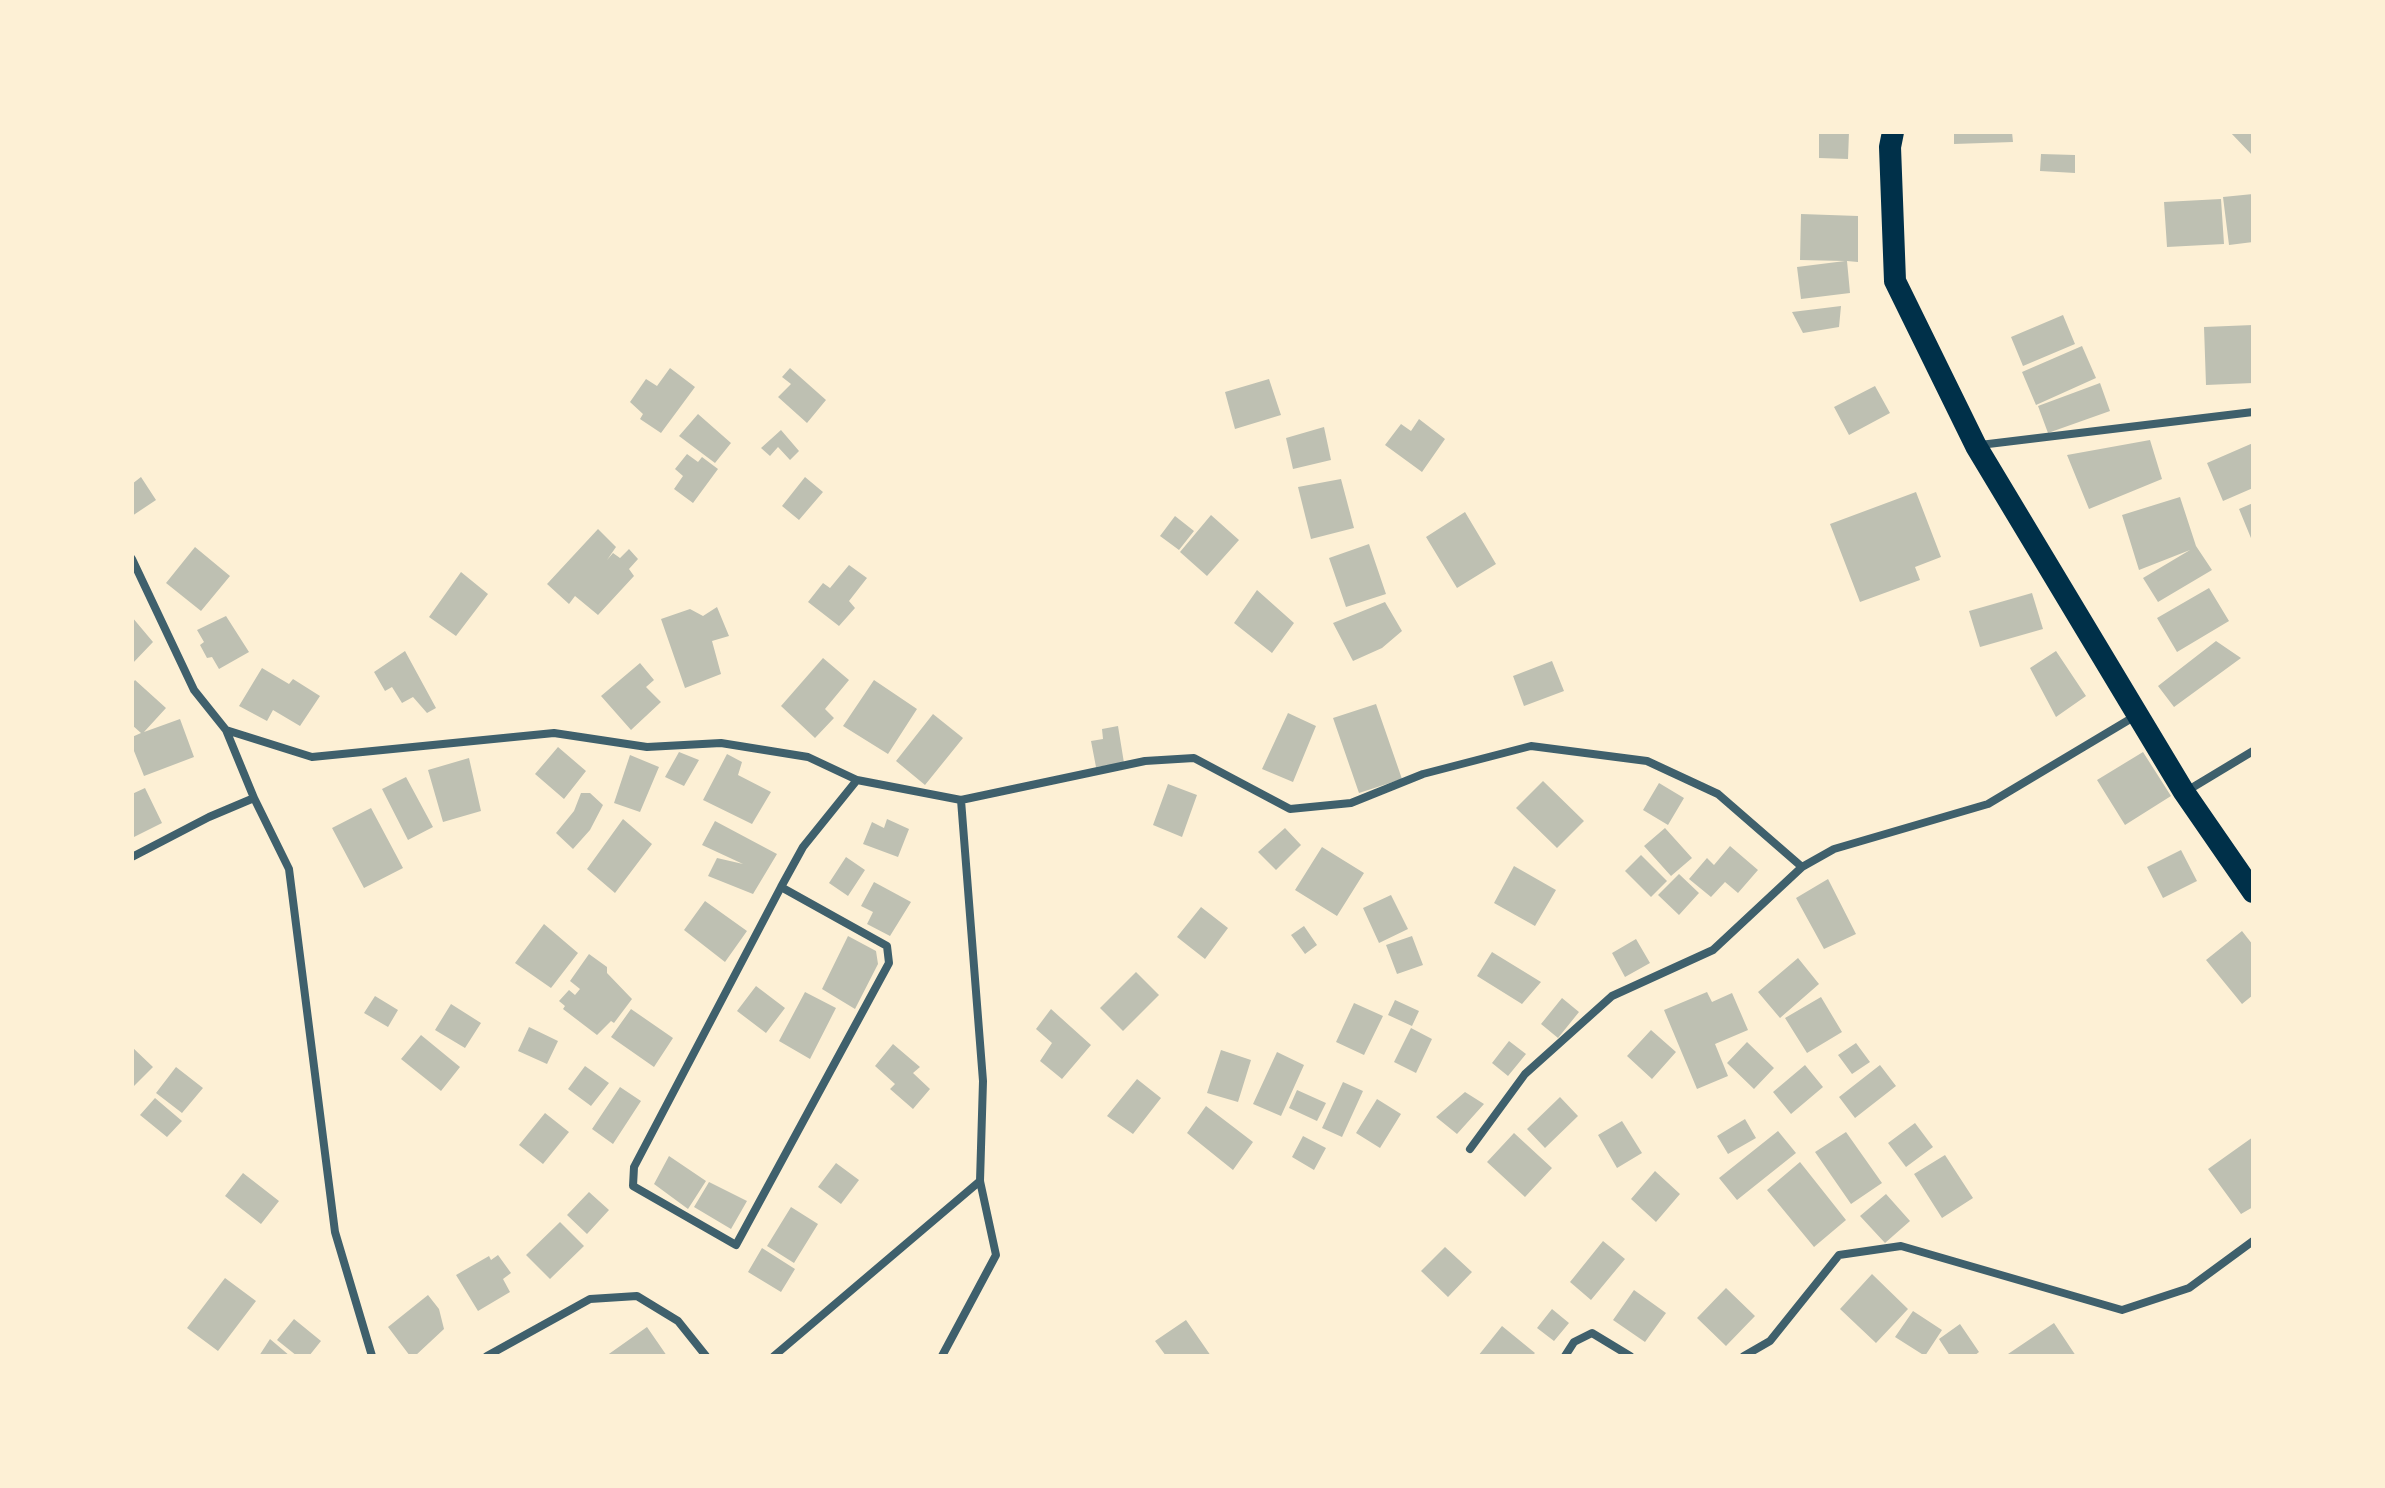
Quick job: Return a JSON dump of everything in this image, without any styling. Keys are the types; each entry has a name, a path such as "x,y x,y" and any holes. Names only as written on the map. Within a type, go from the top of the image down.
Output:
{"highway":[{"path":"1893,132 1890,147 1895,281 1976,446 2184,792 2253,892"}],"street":[{"path":"1976,446 2253,412"},
{"path":"132,559 194,690 226,730 254,798 289,869 335,1232 372,1356"},
{"path":"1470,1149 1525,1074 1612,996 1713,950 1802,867 1834,849 1988,804 2138,715"},
{"path":"226,730 312,757 554,733 647,747 721,743 808,757 857,780 961,800 1145,761 1194,758 1290,809 1351,803 1423,774 1531,746 1647,761 1718,794 1802,867"},
{"path":"2184,792 2253,751"},
{"path":"781,887 887,946 889,963 736,1245 633,1186 634,1167 781,887 803,847 857,780"},
{"path":"132,857 209,817 254,798"},
{"path":"942,1356 996,1255 980,1181 983,1081 961,800"},
{"path":"774,1356 980,1181"},
{"path":"1744,1356 1770,1341 1839,1255 1901,1246 2122,1310 2189,1288 2253,1241"},
{"path":"487,1356 590,1299 637,1296 678,1321 706,1356"},
{"path":"1565,1356 1574,1342 1592,1333 1630,1356"}],"building":[{"path":"1819,132 1849,132 1848,159 1819,158"},
{"path":"1954,132 2012,132 2013,142 1954,144"},
{"path":"2230,132 2253,132 2253,156"},
{"path":"2041,154 2075,155 2075,173 2040,171"},
{"path":"2253,194 2253,242 2229,245 2223,197"},
{"path":"2221,199 2224,244 2167,247 2164,202"},
{"path":"1801,214 1858,216 1858,262 1847,261 1850,293 1801,299 1797,267 1845,261 1800,260"},
{"path":"1841,306 1839,327 1803,333 1792,312"},
{"path":"2063,315 2075,344 2023,366 2011,337"},
{"path":"2253,325 2253,383 2206,385 2204,327"},
{"path":"2082,346 2096,378 2036,405 2022,372"},
{"path":"670,368 695,387 661,433 640,419 643,414 630,402 646,379 657,386"},
{"path":"790,368 826,400 807,423 778,397 791,384 782,377"},
{"path":"1269,379 1281,415 1235,429 1225,392"},
{"path":"2100,383 2110,411 2048,433 2038,406"},
{"path":"1875,386 1890,413 1849,435 1834,407"},
{"path":"698,414 731,443 715,463 679,436"},
{"path":"1419,419 1445,439 1422,472 1385,445 1401,424 1411,431"},
{"path":"1324,427 1331,460 1293,469 1286,438"},
{"path":"781,430 799,451 790,460 778,447 770,456 761,448"},
{"path":"2150,440 2162,479 2089,509 2067,455"},
{"path":"2253,443 2253,488 2223,501 2207,463"},
{"path":"687,454 698,462 702,457 718,469 693,503 674,489 683,476 675,469"},
{"path":"141,477 156,500 132,516 132,484"},
{"path":"805,477 823,492 799,520 782,506"},
{"path":"1341,479 1354,528 1311,539 1298,487"},
{"path":"1916,492 1941,557 1915,567 1920,580 1860,602 1830,524"},
{"path":"2180,497 2196,546 2212,570 2158,602 2143,578 2190,550 2139,570 2122,515"},
{"path":"2253,503 2253,543 2239,509"},
{"path":"1465,512 1496,564 1457,588 1426,537"},
{"path":"1211,515 1239,540 1207,576 1180,552"},
{"path":"1175,516 1194,531 1179,550 1160,536"},
{"path":"598,529 616,547 607,560 613,553 620,558 629,549 638,559 629,569 634,576 598,615 575,596 569,604 547,584"},
{"path":"1369,544 1386,594 1346,607 1329,558"},
{"path":"195,547 230,576 201,611 166,583"},
{"path":"849,565 867,578 849,601 855,608 839,626 808,602 823,583 830,588"},
{"path":"461,572 488,594 456,636 429,617"},
{"path":"2209,588 2229,621 2177,652 2157,618"},
{"path":"1257,590 1294,623 1272,653 1234,623"},
{"path":"2032,593 2043,629 1980,647 1969,611"},
{"path":"1385,602 1402,631 1382,648 1353,661 1333,623"},
{"path":"717,607 729,636 712,641 721,674 685,688 661,619 690,609 703,616"},
{"path":"226,616 249,652 219,669 212,657 207,658 200,645 204,642 197,630"},
{"path":"132,617 153,642 132,664"},
{"path":"2216,641 2241,658 2174,707 2158,686"},
{"path":"405,651 436,708 427,713 413,697 402,703 392,687 385,691 374,672"},
{"path":"2056,651 2086,696 2056,717 2030,668"},
{"path":"823,658 849,680 825,709 834,718 815,738 781,706"},
{"path":"1552,661 1564,691 1524,706 1513,676"},
{"path":"640,663 654,680 646,687 661,702 631,730 601,696"},
{"path":"262,668 289,684 293,679 320,696 300,726 273,710 267,721 239,706"},
{"path":"135,680 166,708 144,732 180,719 194,757 144,776 132,746 132,737 141,733 132,725 132,684"},
{"path":"874,680 917,709 888,754 843,726"},
{"path":"1376,704 1402,779 1359,793 1333,718"},
{"path":"1288,713 1316,726 1293,782 1262,769"},
{"path":"933,714 963,738 925,785 896,761"},
{"path":"1118,726 1124,763 1096,767 1091,741 1103,739 1102,729"},
{"path":"558,747 586,771 564,799 535,774"},
{"path":"679,752 699,760 684,786 665,777"},
{"path":"2143,752 2171,796 2125,825 2097,780"},
{"path":"727,754 742,762 738,775 771,792 752,824 703,800"},
{"path":"630,755 659,767 640,812 614,803"},
{"path":"469,758 481,811 443,822 428,770"},
{"path":"406,777 433,827 408,840 382,789"},
{"path":"1543,781 1584,821 1557,848 1516,808"},
{"path":"1659,783 1684,798 1668,825 1643,810"},
{"path":"1168,784 1197,795 1182,837 1153,825"},
{"path":"145,788 162,823 132,838 132,794"},
{"path":"581,793 590,793 603,805 590,830 573,849 556,833 574,811"},
{"path":"371,808 403,868 364,888 332,828"},
{"path":"623,819 652,844 615,893 587,869"},
{"path":"887,819 909,829 898,857 863,844 872,822 884,828"},
{"path":"715,821 777,854 753,894 708,876 717,858 743,864 702,845"},
{"path":"1285,828 1301,845 1276,870 1258,852"},
{"path":"1665,828 1692,858 1671,876 1644,846"},
{"path":"1730,846 1758,870 1738,893 1725,882 1711,897 1689,879 1707,858 1714,865"},
{"path":"1322,847 1364,873 1337,916 1295,890"},
{"path":"2181,850 2197,881 2163,898 2147,867"},
{"path":"1641,855 1667,881 1651,897 1625,871"},
{"path":"846,857 865,870 848,896 829,883"},
{"path":"1514,866 1556,890 1535,926 1494,903"},
{"path":"1679,874 1699,893 1679,915 1658,895"},
{"path":"1828,879 1856,934 1824,949 1796,898"},
{"path":"874,882 911,902 890,936 867,924 873,912 861,906"},
{"path":"1391,895 1408,929 1379,943 1363,908"},
{"path":"705,901 747,931 725,962 684,930"},
{"path":"1201,907 1228,928 1205,959 1177,937"},
{"path":"544,924 578,953 551,988 515,963"},
{"path":"1304,926 1317,945 1305,954 1291,935"},
{"path":"2242,931 2253,945 2253,995 2242,1004 2206,960"},
{"path":"848,936 876,951 878,964 855,1009 822,989"},
{"path":"1412,936 1423,965 1397,974 1386,945"},
{"path":"1636,939 1650,963 1625,977 1612,953"},
{"path":"1492,952 1541,982 1522,1004 1477,976"},
{"path":"589,954 607,967 607,973 632,999 614,1023 611,1021 597,1035 563,1009 565,1006 559,1001 569,990 575,995 580,989 570,981"},
{"path":"1798,958 1819,984 1780,1018 1758,992"},
{"path":"1136,972 1159,995 1123,1031 1100,1008"},
{"path":"756,986 785,1008 766,1033 737,1011"},
{"path":"805,992 836,1008 810,1059 779,1041"},
{"path":"1707,992 1712,1002 1732,993 1748,1030 1715,1044 1728,1076 1697,1089 1664,1010"},
{"path":"375,996 398,1010 388,1027 364,1013"},
{"path":"1821,997 1842,1032 1807,1053 1785,1018"},
{"path":"1562,998 1579,1012 1558,1038 1541,1024"},
{"path":"1395,1000 1419,1011 1412,1026 1388,1015"},
{"path":"1354,1003 1383,1016 1364,1055 1336,1042"},
{"path":"451,1004 481,1023 465,1048 435,1030"},
{"path":"631,1009 673,1038 654,1067 611,1037"},
{"path":"1051,1009 1091,1045 1062,1079 1040,1061 1052,1043 1036,1029"},
{"path":"529,1027 558,1041 547,1064 518,1051"},
{"path":"1411,1028 1432,1039 1416,1073 1394,1062"},
{"path":"1651,1030 1676,1052 1652,1079 1627,1056"},
{"path":"421,1035 460,1067 441,1091 401,1059"},
{"path":"1509,1041 1526,1054 1508,1076 1492,1063"},
{"path":"1747,1042 1774,1068 1754,1089 1727,1063"},
{"path":"1856,1043 1870,1062 1852,1074 1838,1055"},
{"path":"893,1044 920,1067 913,1073 930,1089 913,1109 890,1089 895,1084 875,1066"},
{"path":"132,1047 153,1067 132,1088"},
{"path":"1221,1050 1251,1060 1238,1102 1207,1093"},
{"path":"1277,1052 1304,1065 1281,1116 1253,1104"},
{"path":"1805,1065 1823,1087 1791,1114 1773,1092"},
{"path":"1880,1065 1896,1086 1855,1118 1839,1097"},
{"path":"585,1066 609,1083 591,1106 568,1089"},
{"path":"176,1067 203,1088 182,1113 156,1093"},
{"path":"1137,1079 1161,1098 1133,1134 1107,1116"},
{"path":"1343,1082 1363,1091 1342,1137 1322,1128"},
{"path":"620,1087 641,1101 613,1144 592,1129"},
{"path":"1297,1090 1326,1103 1317,1121 1289,1108"},
{"path":"1465,1092 1484,1104 1457,1134 1436,1117"},
{"path":"1560,1097 1578,1116 1545,1148 1527,1129"},
{"path":"155,1098 182,1121 167,1137 140,1115"},
{"path":"1377,1099 1401,1114 1380,1148 1356,1133"},
{"path":"1206,1106 1253,1142 1233,1170 1187,1133"},
{"path":"545,1113 569,1132 543,1164 519,1145"},
{"path":"1745,1119 1756,1138 1728,1154 1717,1136"},
{"path":"1622,1121 1642,1153 1617,1168 1598,1135"},
{"path":"1915,1123 1933,1147 1906,1167 1888,1143"},
{"path":"1778,1131 1796,1153 1737,1200 1719,1178"},
{"path":"1846,1132 1882,1183 1851,1204 1815,1152"},
{"path":"1514,1133 1552,1168 1525,1197 1487,1162"},
{"path":"1303,1136 1326,1148 1314,1170 1292,1157"},
{"path":"2253,1137 2253,1207 2241,1214 2208,1169"},
{"path":"1945,1155 1973,1198 1942,1218 1914,1174"},
{"path":"669,1156 706,1181 688,1209 654,1184"},
{"path":"1800,1162 1846,1220 1814,1247 1767,1190"},
{"path":"836,1163 859,1180 841,1204 818,1187"},
{"path":"1655,1171 1680,1194 1656,1222 1631,1199"},
{"path":"243,1173 279,1201 261,1224 225,1196"},
{"path":"709,1182 747,1201 731,1229 694,1207"},
{"path":"589,1192 609,1210 587,1234 567,1215"},
{"path":"1886,1194 1910,1221 1885,1243 1860,1216"},
{"path":"791,1207 818,1224 794,1263 767,1246"},
{"path":"560,1222 584,1246 550,1279 526,1255"},
{"path":"1603,1241 1625,1259 1591,1300 1570,1282"},
{"path":"1445,1247 1472,1272 1448,1297 1421,1271"},
{"path":"762,1248 795,1269 781,1292 748,1272"},
{"path":"498,1255 511,1273 503,1279 510,1292 478,1311 456,1275 489,1256 491,1260"},
{"path":"1872,1274 1908,1309 1876,1343 1840,1309"},
{"path":"225,1278 256,1301 218,1351 187,1328"},
{"path":"1726,1288 1755,1316 1726,1346 1697,1318"},
{"path":"1634,1290 1666,1313 1645,1342 1613,1320"},
{"path":"428,1295 439,1309 444,1329 415,1356 410,1356 388,1327"},
{"path":"1552,1309 1569,1323 1554,1341 1537,1328"},
{"path":"1913,1311 1942,1330 1925,1356 1895,1337"},
{"path":"294,1319 321,1341 309,1356 297,1356 277,1340"},
{"path":"1186,1320 1211,1356 1166,1356 1155,1341"},
{"path":"2054,1323 2076,1356 2005,1356"},
{"path":"1960,1324 1979,1352 1974,1356 1950,1356 1939,1339"},
{"path":"1502,1326 1535,1353 1532,1356 1478,1356"},
{"path":"647,1327 667,1356 606,1356"},
{"path":"270,1339 290,1356 259,1356"}]}
